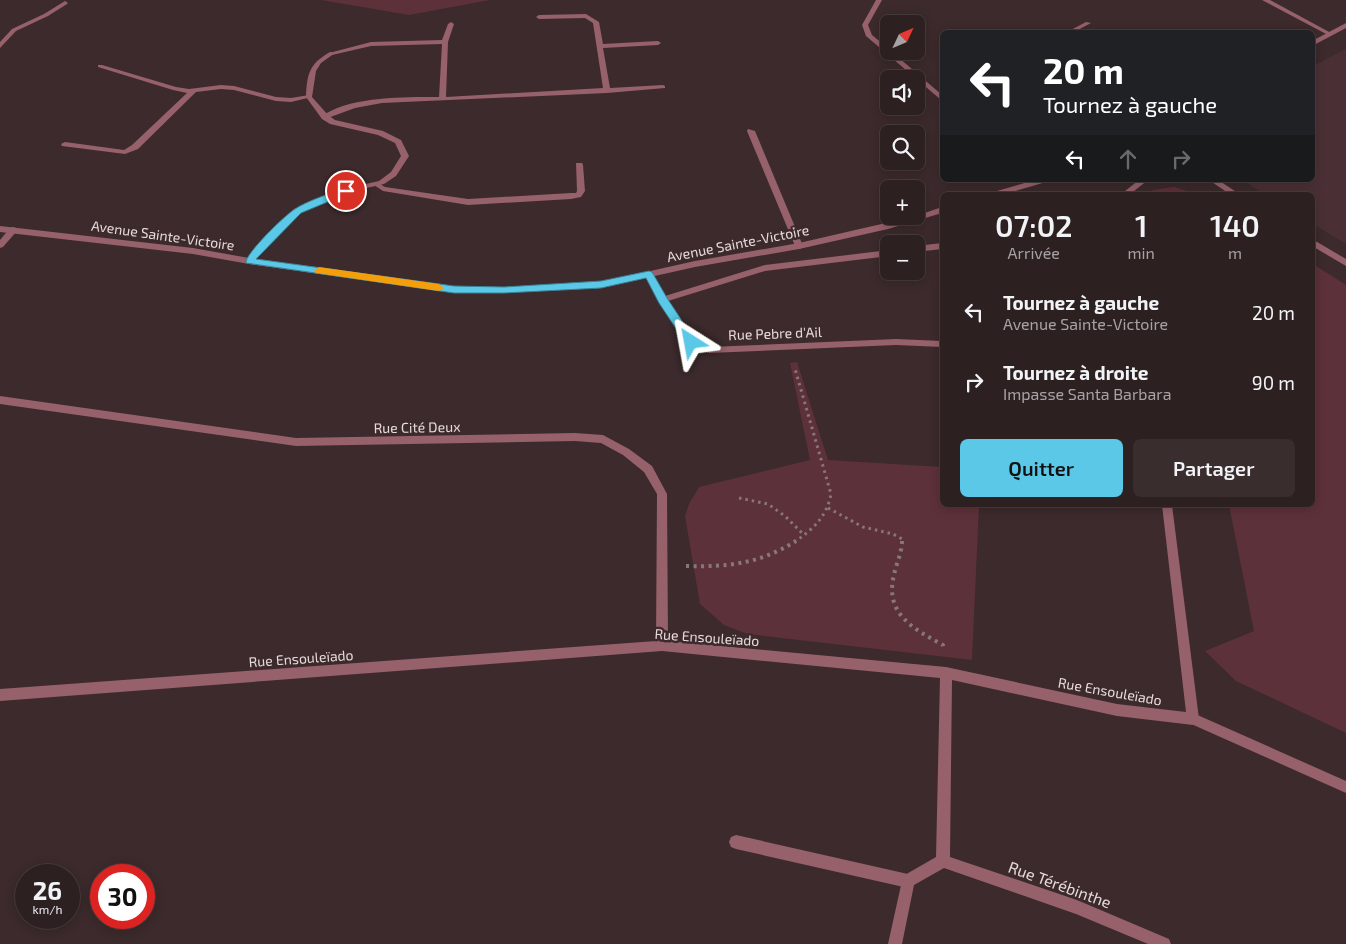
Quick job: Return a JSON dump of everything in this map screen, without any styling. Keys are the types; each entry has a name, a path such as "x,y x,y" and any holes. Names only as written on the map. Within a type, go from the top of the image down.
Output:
{"street":[{"path":"879,0 865,26 869,36 940,96"},
{"path":"1265,0 1330,34"},
{"path":"0,46 14,30 46,15 65,3"},
{"path":"539,17 592,18 596,22 607,91"},
{"path":"1074,30 1088,23"},
{"path":"442,99 445,42 451,24"},
{"path":"1315,42 1346,25"},
{"path":"249,261 264,243 298,211 346,191 378,185 398,171 406,156 398,142 380,134 333,122 325,117 309,97 311,72 317,62 332,53 371,44 445,42"},
{"path":"600,46 658,43"},
{"path":"100,66 175,89 234,88 276,99 291,100 309,97"},
{"path":"325,117 347,107 368,101 442,99 663,87"},
{"path":"65,144 125,152 136,147 194,90"},
{"path":"751,131 798,246"},
{"path":"378,185 383,189 468,202 571,196 578,195 581,191 579,165"},
{"path":"1003,192 1035,182"},
{"path":"1128,192 1141,182"},
{"path":"1216,182 1232,192"},
{"name":"Avenue Sainte-Victoire","path":"0,230 193,251 249,261 454,290 504,290 601,284 798,246 888,226 940,211"},
{"path":"0,244 13,230"},
{"path":"1315,244 1346,263"},
{"path":"925,248 940,246"},
{"path":"663,300 764,268 880,253"},
{"name":"Rue Pebre d'Ail","path":"649,274 663,300 691,342 709,350 896,342 940,344"},
{"name":"Rue Cité Deux","path":"0,400 296,442 575,437 603,439 626,452 648,469 662,494 662,646"},
{"path":"1167,507 1194,719"},
{"name":"Rue Ensouleïado","path":"0,695 662,646 946,673 1117,710 1194,719 1346,787"},
{"path":"736,842 908,881 943,861 946,673"},
{"name":"Rue Térébinthe","path":"943,861 1077,907 1164,944"},
{"path":"895,944 908,881"}],"path":[{"path":"662,567 742,564 766,556 804,535 819,523 828,508 832,494 789,346"},
{"path":"739,498 768,504 785,516 804,535"},
{"path":"828,508 850,521 876,531 894,532 902,539 904,546 894,571 891,601 899,614 918,631 943,645 947,655 946,673"}],"shaded area":[{"path":"321,0 490,0 409,15"},
{"path":"1346,49 1346,244 1315,225 1315,192 1261,192 1245,182 1315,182 1315,65"},
{"path":"1174,187 1190,192 1151,192"},
{"path":"1315,265 1346,285 1346,733 1236,681 1205,651 1254,631 1229,507 1315,507"},
{"path":"797,362 828,460 940,467 940,507 979,507 972,660 748,634 724,625 700,604 685,516 689,504 699,487 810,460 790,363"}],"slow traffic":[{"path":"319,271 439,288"}],"route":[{"path":"346,191 298,211 264,243 249,261 454,290 504,290 601,284 649,274 663,300 691,342"}]}
